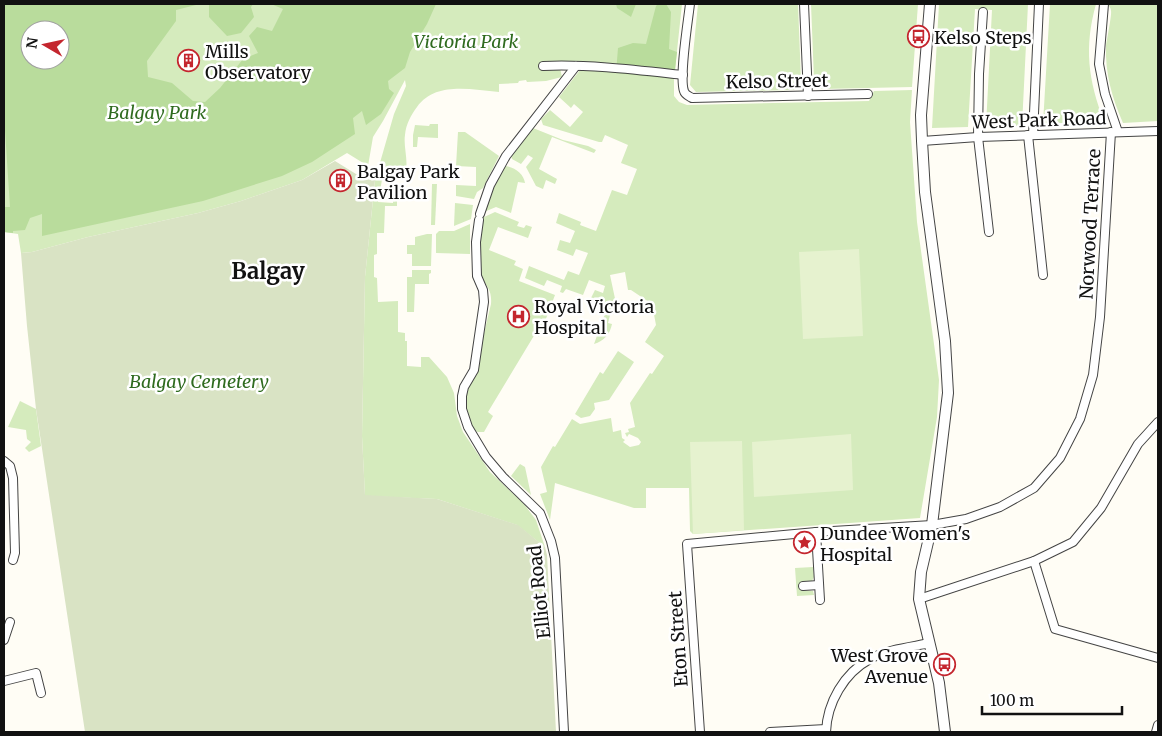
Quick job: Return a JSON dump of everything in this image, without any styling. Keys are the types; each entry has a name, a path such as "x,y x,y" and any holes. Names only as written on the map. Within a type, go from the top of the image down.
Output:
{"street":[{"path":"543,66 606,67 683,75 690,4"},
{"path":"804,4 808,96"},
{"path":"930,4 921,115 922,141 925,192 945,340 948,393 932,525 922,572 919,599 939,683 945,732"},
{"path":"1039,4 1030,135 1043,275"},
{"path":"1104,4 1099,64 1114,132"},
{"path":"983,12 979,74 978,137 989,232"},
{"name":"Elliot Road","path":"564,732 555,558 551,541 540,513 503,477 486,457 468,426 462,409 462,396 464,387 474,370 484,302 477,276 476,242 479,217 490,185 506,156 576,66"},
{"name":"Kelso Street","path":"683,75 683,90 686,96 692,98 868,94"},
{"name":"West Park Road","path":"922,141 978,137 1158,131"},
{"name":"Norwood Terrace","path":"932,525 966,519 1000,507 1034,488 1060,458 1080,419 1093,375 1100,317 1114,132"},
{"path":"919,599 1034,561 1073,542 1101,508 1138,444 1158,422"},
{"path":"4,461 10,466 13,478 15,553 13,560"},
{"path":"820,600 816,532 932,525"},
{"name":"Eton Street","path":"700,732 687,544 816,532"},
{"path":"1034,561 1055,629 1158,658"},
{"path":"803,586 819,585"},
{"path":"4,640 10,622"},
{"path":"770,732 826,731 832,701 843,683 855,669 870,658 887,652 930,643"},
{"path":"4,681 36,673 41,693"},
{"path":"1156,732 1158,725"}],"green space":[{"name":"Victoria Park","path":"4,4 682,4 674,96 679,102 687,105 869,101 874,91 912,90 910,122 917,222 939,380 937,417 920,518 693,534 690,531 689,488 646,488 646,508 634,508 555,483 550,520 540,494 547,492 541,467 553,446 555,447 572,419 580,424 611,418 613,432 621,430 622,438 625,440 623,442 630,447 639,445 641,442 638,438 629,434 627,437 625,433 629,432 628,429 635,427 630,403 664,356 645,342 656,325 652,304 631,290 628,290 625,272 610,275 617,308 607,310 609,305 591,298 595,290 603,293 605,286 589,280 583,295 566,289 563,293 560,292 562,286 547,280 544,286 525,278 529,266 564,280 568,271 579,275 588,253 576,249 573,256 557,250 560,240 570,243 575,231 556,223 559,213 581,222 580,225 596,231 612,190 627,195 637,169 621,163 628,145 605,135 602,142 599,142 543,125 541,119 550,110 570,127 583,112 574,104 571,108 559,97 580,70 560,68 562,77 546,81 527,82 526,80 519,81 518,83 499,84 499,92 466,89 444,90 434,93 425,99 417,107 406,127 406,171 404,176 398,175 397,178 383,174 378,202 393,203 393,187 397,187 397,206 385,206 384,233 377,233 377,254 374,255 374,277 377,278 378,302 398,301 398,332 405,333 405,341 407,341 407,366 421,367 421,357 429,357 447,377 454,393 457,416 463,432 490,472 524,504 536,520 545,547 517,525 437,499 365,496 362,436 365,277 375,180 394,114 406,86 405,80 373,137 368,166 347,153 302,180 241,201 32,252 21,253 18,234 4,232"},
{"name":"Balgay Park","path":"4,4 200,4 176,10 176,21 147,61 148,77 172,83 193,101 205,102 220,88 243,59 258,53 249,36 257,27 272,31 283,9 271,4 436,4 427,24 410,52 405,68 388,81 389,89 394,93 381,114 366,125 362,111 353,118 355,134 312,162 282,176 203,201 42,236 42,214 30,218 25,230 13,231 13,233 4,232 4,207 10,207 4,115"},
{"path":"209,4 253,4 251,7 254,17 241,33 227,36 209,17"},
{"path":"616,4 636,4 631,17 617,8"},
{"path":"658,4 666,4 671,12 669,49 677,52 674,79 616,73 618,48 633,43 646,44"},
{"path":"698,4 798,4 801,81 794,90 696,92 690,85"},
{"path":"811,4 918,4 912,87 822,89 814,80"},
{"path":"939,4 1028,4 1022,126 986,126 992,10 975,9 968,127 932,128"},
{"path":"1050,4 1096,4 1089,49 1091,77 1104,121 1043,124"},
{"path":"1108,4 1158,4 1158,121 1123,123 1108,76 1106,46 1111,9"},
{"path":"430,124 438,124 438,138 418,137 417,147 413,147 415,125 429,126"},
{"path":"533,128 596,150 594,153 552,137 539,169 557,179 555,184 546,180 543,189 536,186 526,167 533,158 528,155 521,164 512,159 511,154"},
{"path":"458,132 465,132 499,156 483,188 477,192 474,199 456,196 456,185 476,186 476,167 456,166"},
{"name":"Balgay Cemetery","path":"335,161 364,179 375,180 365,277 362,436 365,495 437,499 518,525 545,547 547,555 556,732 85,732 36,409 21,253 198,213 241,201 302,180"},
{"path":"504,166 518,171 525,183 518,182 511,213 496,207 484,212 497,177"},
{"path":"432,184 437,184 435,225 431,225"},
{"path":"455,203 473,205 471,219 454,226"},
{"path":"495,212 519,222 517,226 524,228 526,225 532,227 528,238 498,227 489,250 516,261 514,265 523,269 519,281 555,295 539,337 535,334 488,412 493,416 484,432 478,432 473,430 465,411 466,397 491,304 489,289 480,277 479,243 482,218"},
{"path":"470,224 470,254 436,253 436,234 439,231 454,231"},
{"path":"432,234 431,266 412,266 412,254 407,254 407,245 415,245 415,237"},
{"path":"859,249 863,336 803,339 799,252"},
{"path":"412,270 431,270 431,273 429,274 429,284 415,284 414,312 407,312 407,277 412,277"},
{"path":"617,312 610,315 608,323 612,324 608,334 604,339 594,344 605,314"},
{"path":"618,351 634,362 609,400 594,403 595,409 590,416 581,418 575,414 600,372 603,374"},
{"path":"20,401 36,409 41,446 29,452 25,448 31,442 27,439 26,430 8,427"},
{"path":"851,434 853,490 754,497 752,442"},
{"path":"742,441 744,530 693,534 690,442"},
{"path":"520,464 525,467 531,495 511,476"},
{"path":"813,567 814,577 812,581 802,583 802,590 813,591 814,595 797,596 795,568"}],"place":[{"name":"Kelso Steps","path":"918,37"},
{"name":"Mills Observatory","path":"189,61"},
{"name":"Balgay Park Pavilion","path":"341,181"},
{"name":"Royal Victoria Hospital","path":"518,316"},
{"name":"Dundee Women's Hospital","path":"804,543"},
{"name":"West Grove Avenue","path":"944,665"}],"district":[{"name":"Balgay","path":"268,271"}]}
